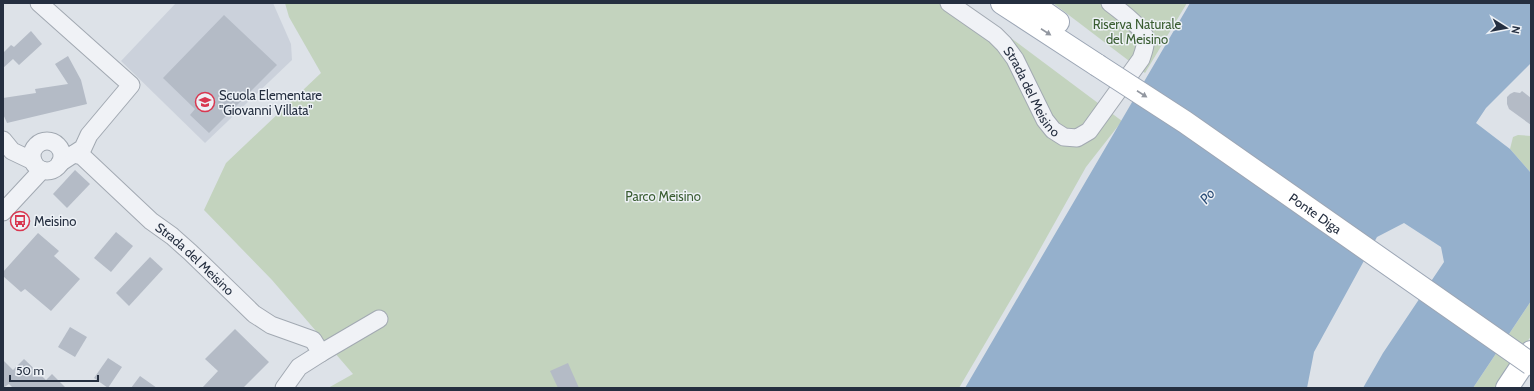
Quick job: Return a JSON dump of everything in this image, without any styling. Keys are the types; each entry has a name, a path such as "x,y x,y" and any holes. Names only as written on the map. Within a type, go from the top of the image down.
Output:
{"main road":[{"path":"1002,3 1102,59"},
{"path":"1031,3 1102,59"},
{"name":"Ponte Diga","path":"1102,59 1155,85 1531,347"},
{"name":"Ponte Diga","path":"1102,59 1518,375"},
{"path":"1518,375 1531,352"}],"street":[{"path":"5,142 22,148 53,170 76,144 89,135 131,85 39,3"},
{"name":"Strada del Meisino","path":"949,3 1004,44 1015,59 1045,120 1053,130 1064,137 1077,138 1089,131 1141,59 1145,48 1145,36 1138,27 1110,3"},
{"name":"Strada del Meisino","path":"37,160 40,143 48,141 53,142 65,155 82,156 151,221 172,236 190,252 254,314 271,324 313,340 320,353"},
{"path":"3,212 37,160"},
{"path":"284,388 299,367 320,353 379,319"},
{"path":"1499,388 1503,383 1518,375"}],"shaded area":[{"name":"Scuola Elementare \"Giovanni Villata\"","path":"176,3 273,3 291,44 292,60 205,143 121,61"}],"green space":[{"name":"Parco Meisino","path":"285,3 964,3 1122,121 1086,167 1030,267 959,388 328,388 353,374 272,280 204,210 226,163 321,73 289,17"},
{"name":"Riserva Naturale del Meisino","path":"1053,3 1187,3 1145,73"},
{"path":"1518,135 1531,136 1531,173 1510,149 1513,137"},
{"path":"1531,301 1531,336 1498,388 1473,388"}],"water":[{"name":"Po","path":"1190,3 1531,3 1531,63 1486,108 1476,123 1510,149 1531,173 1531,301 1473,388 1363,388 1383,353 1444,262 1441,247 1404,223 1377,237 1314,352 1307,388 965,388"}],"building":[{"path":"224,15 277,65 209,133 190,115 195,109 163,78"},
{"path":"31,31 42,44 19,65 13,59 3,68 3,53 11,45 14,47"},
{"path":"68,56 81,80 87,104 7,123 3,114 3,98 36,93 35,89 68,84 55,64"},
{"path":"1522,91 1531,98 1531,125 1509,109 1507,104 1507,97 1510,94 1514,92 1520,93"},
{"path":"75,170 90,184 67,208 53,194"},
{"path":"116,232 133,246 111,272 94,258"},
{"path":"38,233 59,251 54,256 80,279 51,311 25,289 21,292 3,276 3,272"},
{"path":"150,257 163,269 129,306 116,293"},
{"path":"70,327 87,337 75,357 58,347"},
{"path":"235,329 269,362 243,388 202,388 218,371 205,359"},
{"path":"108,358 122,367 108,388 94,378"},
{"path":"24,359 46,380 52,374 66,388 13,388 9,384 3,388 3,360 13,370"},
{"path":"568,363 579,388 558,388 550,371"},
{"path":"140,376 157,388 131,388"}],"place":[{"name":"Scuola Elementare \"Giovanni Villata\"","path":"205,102"},
{"name":"Meisino","path":"20,221"}]}
